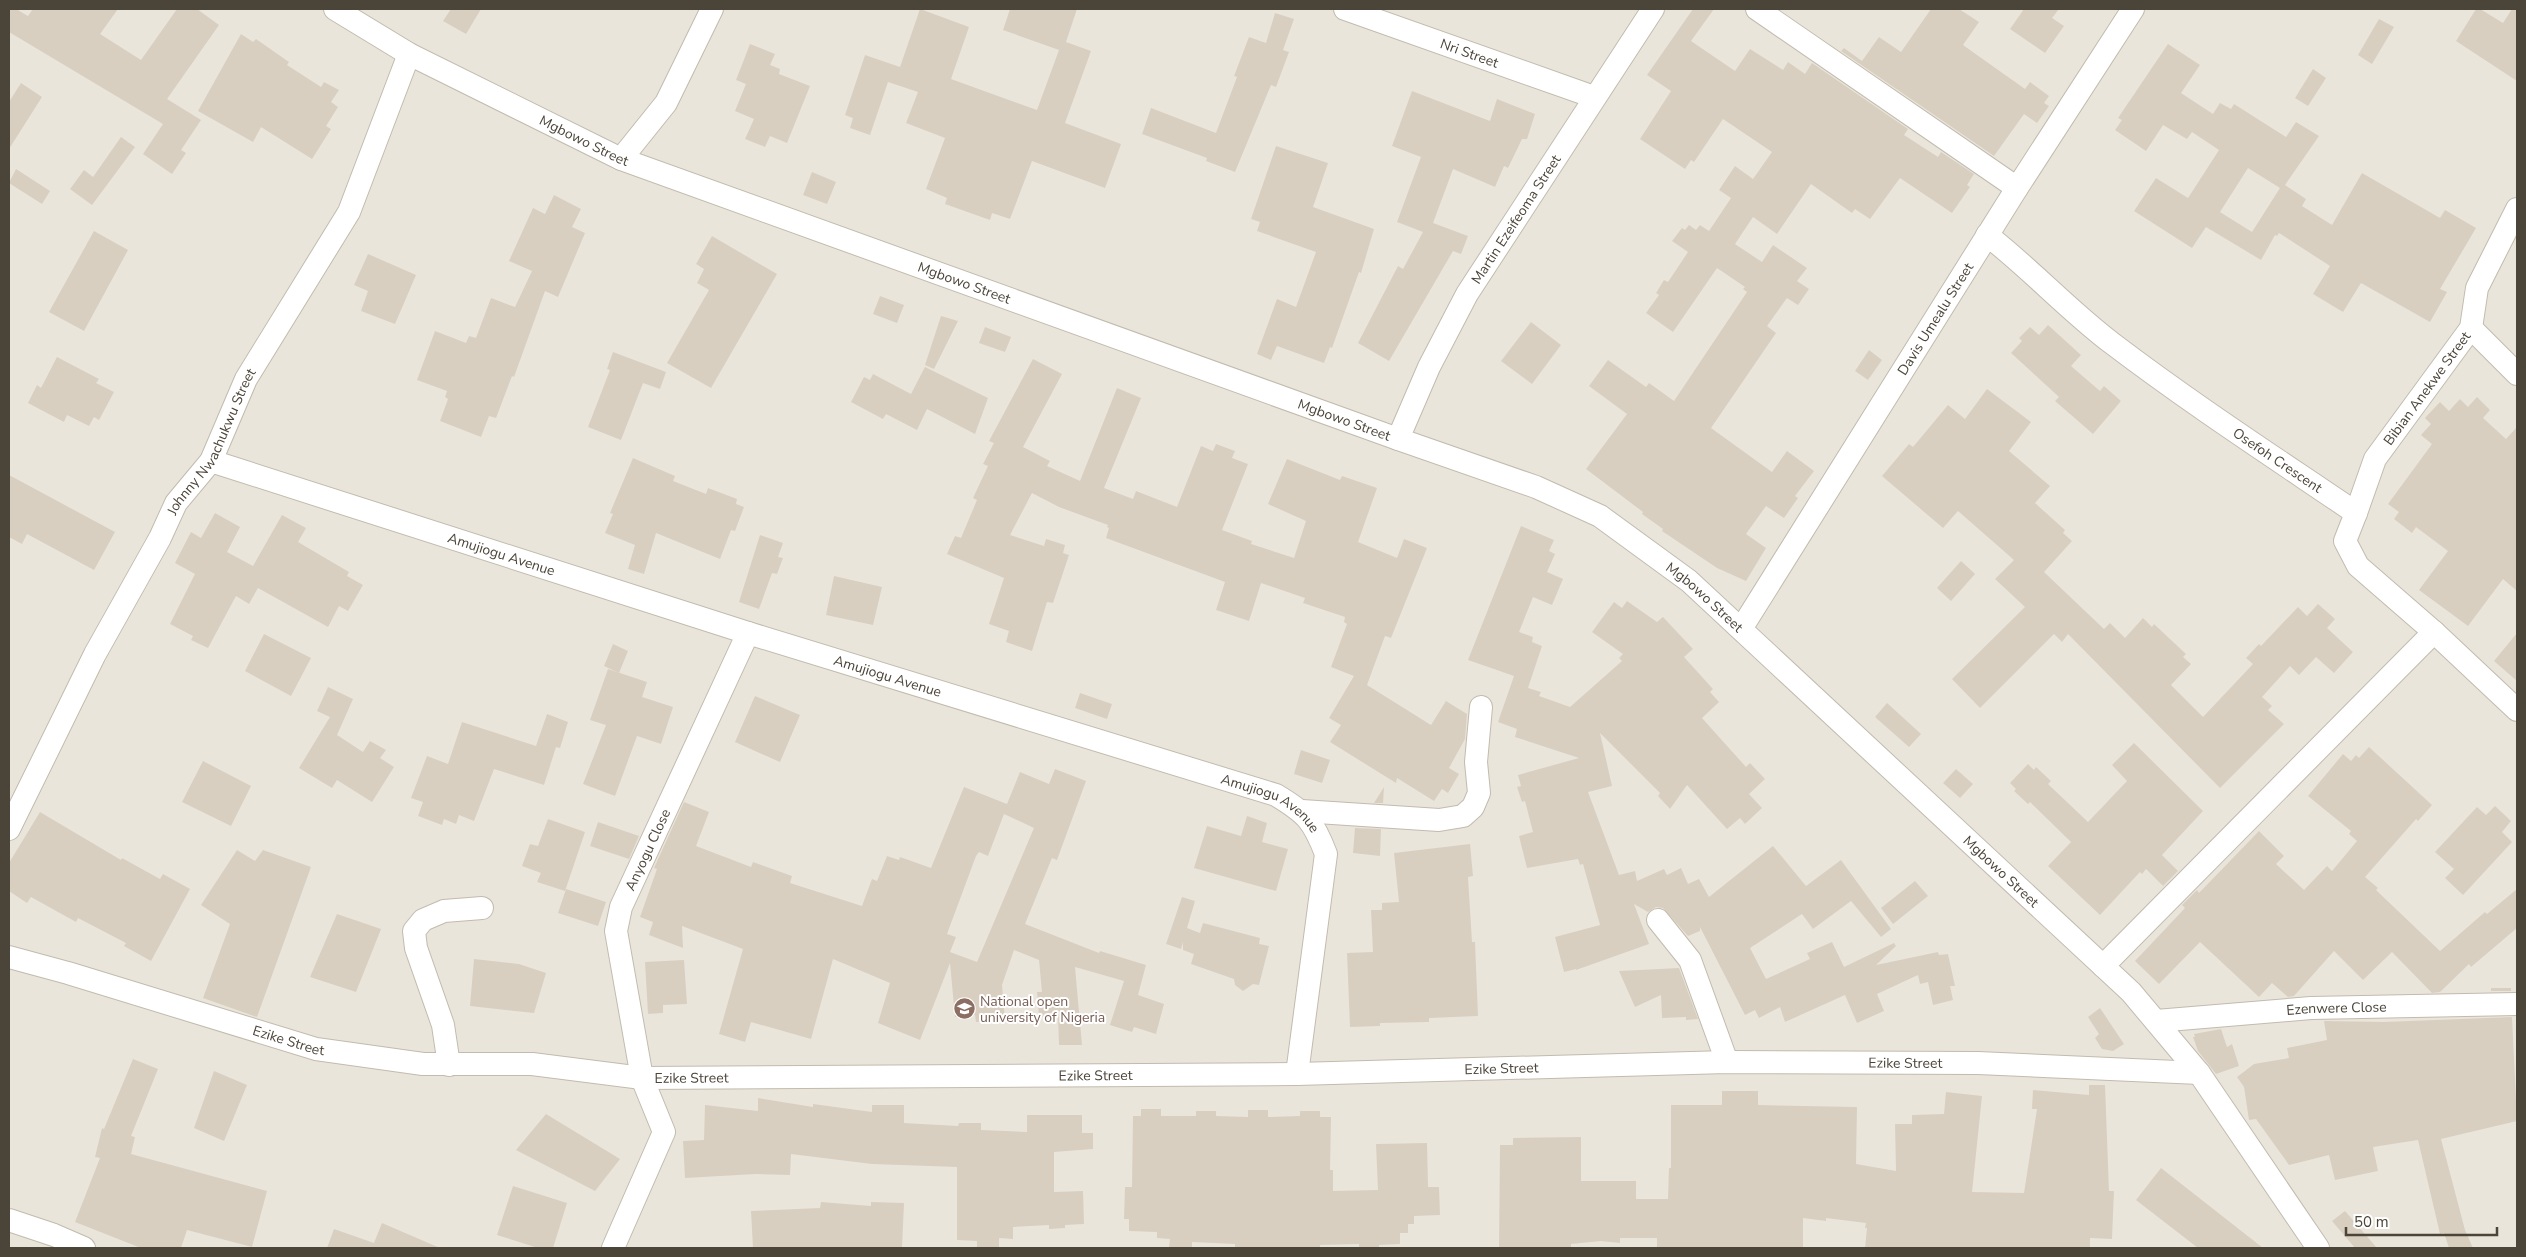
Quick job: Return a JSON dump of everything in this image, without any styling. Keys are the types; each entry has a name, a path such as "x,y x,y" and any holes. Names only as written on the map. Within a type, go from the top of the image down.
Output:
{"street":[{"name":"Mgbowo Street","path":"335,9 409,54 621,160 1536,487 1600,516 1689,581 2103,966 2156,1021 2199,1073 2318,1248"},
{"path":"621,160 666,103 712,9"},
{"name":"Nri Street","path":"1345,9 1594,97"},
{"name":"Martin Ezeifeoma Street","path":"1398,439 1429,368 1467,294 1652,9"},
{"path":"1757,9 2017,188"},
{"name":"Davis Umealu Street","path":"1741,629 1987,235 2133,9"},
{"name":"Johnny Nwachukwu Street","path":"9,829 95,654 160,538 176,503 211,460 246,379 349,212 409,54"},
{"name":"Bibian Anekwe Street","path":"2356,513 2375,459 2471,328 2477,288 2517,209"},
{"name":"Osefoh Crescent","path":"1987,235 2018,259 2112,343 2229,427 2356,513"},
{"path":"2471,328 2517,374"},
{"name":"Amujiogu Avenue","path":"211,460 748,633 1276,795 1302,811 1317,831 1326,854 1297,1074"},
{"path":"2356,513 2345,541 2358,566 2434,632 2517,710"},
{"path":"2103,966 2434,632"},
{"name":"Anyogu Close","path":"613,1248 664,1132 642,1078 616,930 621,908 748,633"},
{"path":"1302,811 1439,820 1463,816 1473,807 1479,793 1476,762 1481,707"},
{"path":"449,1065 443,1025 416,948 414,931 423,920 444,911 482,908"},
{"path":"1658,920 1690,960 1727,1062"},
{"name":"Ezike Street","path":"9,957 52,968 316,1049 399,1062 449,1065 532,1064 642,1078 1297,1074 1727,1062 1978,1063 2199,1073"},
{"name":"Ezenwere Close","path":"2156,1021 2311,1008 2517,1004"},
{"path":"9,1220 54,1235 84,1248"}],"shaded area":[{"path":"9,9 2517,9 2517,1248 9,1248"}],"building":[{"path":"9,9 16,9 28,16 33,9 118,9 100,34 141,60 177,9 197,9 219,25 167,99 201,120 181,150 186,153 172,174 143,154 163,124 9,32"},
{"path":"451,9 481,9 466,34 443,21"},
{"path":"920,9 969,27 951,79 1037,110 1059,50 1003,30 1010,9 1077,9 1066,42 1091,51 1065,123 1121,144 1105,188 1032,161 1010,219 992,213 990,220 945,204 947,198 926,189 945,138 906,123 918,92 888,82 870,135 850,128 853,118 845,115 865,55 900,67"},
{"path":"1693,9 1714,9 1691,41 1735,71 1750,49 1783,70 1788,62 1805,74 1812,63 1908,129 1904,135 1938,157 1941,152 1974,174 1967,185 1970,187 1952,213 1900,178 1870,219 1855,209 1852,213 1811,184 1777,234 1753,217 1735,244 1762,262 1773,245 1807,268 1797,281 1809,289 1798,305 1787,298 1767,326 1776,333 1711,428 1772,472 1787,451 1814,471 1795,496 1798,498 1784,518 1766,506 1746,534 1766,548 1746,581 1717,568 1662,531 1663,529 1642,514 1643,512 1586,469 1627,414 1589,386 1608,360 1646,387 1649,383 1674,401 1747,292 1743,289 1745,287 1717,268 1673,332 1646,313 1659,295 1656,293 1664,280 1668,282 1688,252 1672,241 1682,228 1685,230 1689,225 1696,230 1700,225 1709,231 1731,198 1719,190 1735,166 1753,179 1772,152 1723,119 1694,162 1691,160 1685,169 1640,139 1671,91 1647,75"},
{"path":"1931,9 1959,9 1979,22 1963,45 2025,89 2030,82 2049,96 2044,103 2049,106 2037,123 2024,114 1994,156 1841,51 1844,48 1862,61 1879,37 1901,52"},
{"path":"2024,9 2059,9 2052,18 2064,26 2045,53 2010,29"},
{"path":"2476,9 2480,9 2503,23 2512,9 2517,9 2517,81 2456,41"},
{"path":"1275,13 1294,19 1283,50 1289,52 1276,87 1271,85 1235,172 1206,161 1207,158 1142,134 1151,108 1216,133 1237,77 1234,76 1249,37 1266,43"},
{"path":"2379,19 2394,27 2372,64 2358,55"},
{"path":"241,34 253,42 256,39 289,62 287,65 321,87 324,82 339,90 331,102 338,107 326,126 331,129 312,159 261,127 253,142 198,111"},
{"path":"750,44 775,54 770,65 780,69 779,74 810,86 787,143 770,136 765,147 745,139 754,119 735,111 746,84 736,80"},
{"path":"2168,44 2200,65 2181,93 2213,114 2220,103 2231,109 2234,104 2286,137 2296,122 2319,136 2285,185 2306,199 2302,206 2332,225 2362,173 2440,218 2445,210 2476,228 2440,289 2447,292 2430,322 2361,283 2343,312 2313,294 2330,266 2279,233 2277,236 2275,235 2261,260 2206,227 2192,248 2134,211 2156,178 2188,198 2219,150 2192,132 2187,139 2163,125 2146,151 2115,130 2122,120 2118,118","holes":["2248,168 2280,188 2252,232 2220,212"]},
{"path":"2313,69 2326,78 2308,106 2295,98"},
{"path":"21,83 42,97 9,149 9,102"},
{"path":"1412,91 1490,121 1497,99 1535,114 1527,139 1522,139 1508,168 1504,166 1495,187 1453,169 1433,223 1468,236 1461,254 1453,251 1389,361 1358,343 1398,266 1403,269 1423,232 1397,222 1421,157 1392,146"},
{"path":"121,137 135,147 92,205 70,189 84,170 93,177"},
{"path":"1276,146 1328,163 1313,207 1374,229 1361,273 1359,272 1332,348 1330,347 1324,363 1277,346 1271,360 1257,354 1277,299 1296,307 1316,252 1257,231 1260,222 1251,219"},
{"path":"16,169 50,191 42,204 9,183"},
{"path":"812,172 836,182 827,204 803,195"},
{"path":"554,195 581,209 572,227 585,233 558,297 545,291 514,377 512,376 496,418 489,416 481,437 440,421 448,399 445,397 447,391 417,380 435,331 466,343 469,336 476,338 491,298 515,307 532,271 509,261 533,208 545,214"},
{"path":"94,231 128,250 84,331 49,312"},
{"path":"712,236 777,274 711,388 667,363 709,290 697,283 704,269 696,264"},
{"path":"368,254 416,275 395,324 361,311 368,291 354,285"},
{"path":"880,296 904,305 897,323 873,314"},
{"path":"941,316 958,321 934,369 925,365"},
{"path":"1531,322 1561,345 1532,384 1501,361"},
{"path":"2048,325 2081,355 2071,366 2100,391 2104,386 2121,401 2093,434 2055,401 2059,397 2011,353 2022,341 2019,338 2030,327 2039,335"},
{"path":"985,327 1011,337 1005,352 979,343"},
{"path":"1869,350 1882,360 1868,380 1855,371"},
{"path":"613,352 666,372 660,389 643,383 621,440 588,427 610,370 607,369"},
{"path":"57,357 99,379 96,383 114,392 99,420 94,417 89,426 67,415 64,422 28,403 37,385 41,388"},
{"path":"1033,359 1062,374 1023,447 1050,461 1047,466 1080,481 1117,388 1141,398 1104,488 1133,499 1136,491 1177,507 1201,446 1213,451 1216,444 1235,451 1232,458 1248,464 1222,530 1252,541 1251,544 1294,558 1306,521 1268,504 1287,459 1340,480 1342,476 1377,488 1358,542 1397,558 1404,539 1427,548 1391,638 1385,636 1367,685 1431,725 1446,701 1467,714 1465,739 1449,768 1459,774 1448,793 1442,789 1434,801 1397,778 1396,783 1330,742 1341,725 1329,718 1354,676 1331,667 1347,624 1344,622 1345,617 1303,603 1305,598 1261,583 1249,621 1216,610 1225,582 1106,538 1108,525 1059,507 1032,493 1010,535 1044,546 1046,539 1065,545 1063,553 1069,555 1053,603 1047,602 1032,651 1006,642 1009,631 989,624 1004,578 947,554 955,536 961,538 977,500 973,498 988,466 983,464 994,443 989,441"},
{"path":"925,367 988,398 975,434 927,409 917,430 886,414 883,419 851,402 864,377 870,380 873,374 911,394"},
{"path":"1987,389 2031,422 2009,451 2050,486 2035,503 2065,530 2063,533 2072,541 2044,572 2104,629 2110,623 2125,638 2143,618 2152,627 2154,624 2186,654 2183,657 2191,664 2171,685 2203,717 2253,664 2246,658 2259,644 2261,646 2298,607 2307,616 2318,604 2335,619 2327,628 2353,652 2334,673 2316,657 2299,675 2290,666 2262,697 2272,706 2268,710 2284,724 2220,788 2068,634 2062,642 2054,634 1980,708 1952,679 2025,607 1995,579 2014,560 1958,511 1943,528 1882,476 1909,444 1913,447 1948,405 1965,419"},
{"path":"2477,397 2490,410 2483,418 2506,439 2517,427 2517,591 2503,579 2468,626 2419,590 2448,551 2416,527 2412,533 2394,519 2399,512 2388,504 2432,444 2421,435 2431,424 2425,418 2440,402 2449,411 2460,399 2468,407"},
{"path":"633,458 675,476 673,481 706,494 708,488 737,499 736,504 744,507 735,531 731,530 720,559 656,533 644,574 628,569 635,545 605,533 613,514 610,513"},
{"path":"9,475 115,532 94,570 27,534 22,544 9,537"},
{"path":"215,513 240,527 227,552 253,566 282,515 306,528 298,542 349,572 347,576 363,585 348,611 339,606 328,627 258,588 249,604 236,596 208,648 191,640 193,636 170,624 195,574 175,563 191,532 201,538"},
{"path":"1521,526 1554,540 1549,551 1555,554 1547,572 1563,579 1552,605 1533,597 1519,632 1533,637 1532,642 1542,646 1528,688 1541,692 1539,696 1570,707 1622,661 1619,658 1623,654 1592,632 1614,602 1622,608 1627,601 1657,622 1663,617 1693,649 1684,657 1713,689 1710,692 1719,702 1702,718 1746,767 1750,763 1765,779 1749,794 1762,808 1745,824 1740,818 1727,829 1687,785 1670,809 1658,796 1660,793 1600,733 1612,786 1588,792 1619,875 1635,871 1637,881 1664,869 1667,875 1681,868 1688,884 1699,879 1709,897 1773,846 1806,886 1841,860 1891,929 1881,937 1851,901 1813,929 1802,914 1750,948 1766,979 1810,959 1807,953 1832,942 1844,967 1894,943 1896,946 1876,965 1938,952 1939,955 1948,954 1955,986 1950,986 1953,1000 1933,1005 1928,982 1920,984 1918,975 1877,994 1884,1011 1857,1023 1845,995 1785,1022 1780,1007 1759,1018 1755,1010 1745,1015 1700,927 1700,931 1688,936 1663,908 1656,907 1648,912 1634,904 1649,944 1576,970 1564,972 1555,937 1600,925 1583,864 1580,865 1578,859 1527,868 1519,836 1533,832 1525,801 1522,802 1517,787 1521,786 1518,775 1579,758 1515,737 1517,729 1498,722 1514,676 1468,660"},
{"path":"760,535 783,543 778,557 783,558 777,574 772,573 759,609 739,602"},
{"path":"1961,561 1975,574 1951,601 1937,588"},
{"path":"834,576 882,587 873,625 826,615"},
{"path":"2517,633 2517,681 2494,661"},
{"path":"264,634 311,658 291,696 245,671"},
{"path":"613,644 628,651 619,673 604,666"},
{"path":"608,669 647,682 642,697 673,707 661,744 637,736 615,796 583,784 606,725 590,720"},
{"path":"328,687 353,699 337,735 363,752 370,741 386,750 380,758 394,767 372,802 337,780 332,788 299,768 330,717 317,711"},
{"path":"1080,693 1112,704 1107,719 1075,708"},
{"path":"755,696 800,715 780,762 735,742"},
{"path":"1887,703 1921,734 1909,747 1875,717"},
{"path":"547,714 568,722 560,748 556,747 544,785 494,769 474,821 459,815 456,824 444,819 442,825 418,816 423,802 411,798 427,756 448,764 462,722 536,746"},
{"path":"2134,743 2203,811 2162,855 2178,871 2163,886 2146,869 2142,874 2140,872 2100,915 2048,866 2071,842 2030,802 2028,804 2014,791 2016,789 2010,783 2028,764 2034,770 2036,767 2051,781 2048,784 2088,822 2127,781 2112,765"},
{"path":"2369,747 2432,805 2418,821 2416,819 2365,877 2378,888 2376,890 2440,951 2485,912 2487,914 2517,889 2517,928 2471,967 2469,964 2440,992 2432,993 2392,952 2363,980 2334,951 2294,996 2288,997 2272,983 2259,997 2200,942 2159,984 2135,961 2185,908 2182,905 2197,890 2199,893 2259,831 2284,856 2276,864 2304,890 2327,866 2332,871 2357,841 2349,834 2351,831 2308,796 2343,754 2351,761 2356,755 2359,758"},
{"path":"1301,750 1330,760 1322,783 1294,774"},
{"path":"203,761 251,786 231,826 182,802"},
{"path":"1055,769 1086,781 1057,860 1052,858 1025,924 1099,953 1100,951 1146,965 1138,995 1164,1004 1156,1034 1134,1027 1132,1032 1110,1025 1124,981 1075,967 1082,1045 1059,1045 1058,1016 1039,1017 1037,992 1042,992 1039,960 1014,950 1002,985 1005,1020 976,1022 975,1015 955,1017 950,963 920,1040 878,1023 890,983 833,959 811,1039 751,1022 745,1042 719,1034 743,949 682,926 683,948 649,935 653,922 640,917 657,869 654,868 684,802 709,812 696,846 751,867 753,862 792,876 790,883 862,906 872,879 877,881 887,856 899,860 900,857 931,868 964,787 1007,804 1020,772 1049,784","holes":["1004,814 1034,828 977,962 950,952 956,937 947,934 976,856 979,852 988,856"]},
{"path":"1956,769 1973,784 1960,798 1943,783"},
{"path":"1384,787 1383,803 1374,803"},
{"path":"2495,806 2511,821 2502,832 2512,842 2463,895 2445,878 2454,869 2435,852 2477,807 2486,815"},
{"path":"40,812 121,860 122,858 160,879 163,874 190,889 151,961 124,946 126,943 78,918 76,922 31,897 27,903 9,891 9,863"},
{"path":"1247,816 1267,823 1262,842 1288,849 1276,891 1194,868 1207,826 1241,836"},
{"path":"548,819 585,832 565,891 537,882 541,873 522,866 530,844 538,846"},
{"path":"598,822 639,836 629,859 590,846"},
{"path":"1355,828 1381,829 1380,856 1353,853"},
{"path":"1470,844 1473,876 1468,877 1472,942 1475,942 1478,1016 1429,1018 1429,1022 1380,1023 1380,1026 1350,1027 1347,953 1373,952 1371,910 1382,910 1382,903 1399,902 1394,853"},
{"path":"237,850 255,861 263,850 311,867 257,1017 203,998 230,924 201,905"},
{"path":"1915,881 1928,896 1893,924 1881,908"},
{"path":"566,889 606,902 598,926 558,913"},
{"path":"1182,897 1195,901 1187,928 1200,933 1203,923 1260,938 1259,944 1269,946 1259,985 1253,984 1243,991 1235,985 1234,979 1191,964 1194,954 1183,950 1183,942 1181,949 1166,944"},
{"path":"337,914 381,929 356,992 310,977"},
{"path":"474,959 519,964 546,973 534,1013 470,1006"},
{"path":"684,960 687,1004 663,1005 663,1013 648,1014 645,962"},
{"path":"1679,968 1698,1019 1686,1020 1686,1017 1662,1018 1661,995 1635,1007 1619,971"},
{"path":"2491,988 2511,988 2511,991 2491,991"},
{"path":"2100,1008 2124,1044 2113,1051 2102,1049 2095,1038 2099,1034 2088,1017"},
{"path":"2512,1017 2517,1121 2441,1139 2465,1230 2473,1248 2449,1248 2444,1233 2440,1234 2418,1140 2373,1147 2378,1171 2335,1180 2329,1155 2289,1165 2256,1119 2249,1120 2244,1087 2237,1077 2254,1064 2289,1058 2287,1048 2327,1040 2324,1021 2384,1022"},
{"path":"2221,1029 2227,1047 2232,1044 2239,1066 2216,1074 2198,1051 2193,1037 2195,1037 2194,1034"},
{"path":"133,1059 158,1069 131,1136 135,1137 131,1154 267,1191 252,1247 187,1230 181,1248 141,1248 75,1222 100,1158 95,1157 102,1128 104,1129"},
{"path":"214,1071 247,1085 224,1141 194,1128"},
{"path":"2089,1085 2105,1085 2109,1191 2114,1191 2112,1239 2090,1238 2090,1248 1865,1248 1866,1223 1826,1218 1826,1221 1803,1218 1803,1248 1657,1248 1657,1238 1620,1238 1620,1243 1601,1241 1571,1244 1571,1248 1499,1248 1500,1145 1513,1145 1513,1138 1581,1137 1581,1181 1636,1181 1636,1199 1668,1199 1669,1168 1671,1168 1671,1105 1722,1105 1722,1091 1758,1091 1758,1105 1857,1107 1856,1164 1896,1171 1895,1124 1912,1124 1912,1115 1944,1114 1946,1092 1982,1096 1972,1192 2024,1193 2037,1109 2032,1109 2033,1090 2089,1095"},
{"path":"758,1098 813,1107 813,1104 872,1112 872,1105 904,1105 904,1123 958,1126 959,1123 981,1123 981,1130 1027,1132 1027,1115 1082,1115 1082,1133 1093,1133 1093,1149 1054,1152 1054,1192 1083,1191 1084,1224 1065,1225 1065,1228 1049,1229 1049,1225 1013,1227 1013,1239 999,1238 999,1248 977,1248 977,1241 957,1240 957,1167 872,1164 791,1154 790,1175 756,1174 685,1178 683,1141 704,1140 705,1105 758,1111"},
{"path":"1141,1109 1161,1109 1161,1116 1196,1116 1196,1111 1216,1111 1216,1116 1248,1117 1248,1110 1268,1110 1268,1117 1300,1116 1300,1111 1320,1111 1320,1117 1331,1117 1330,1170 1333,1170 1333,1191 1378,1190 1376,1144 1427,1143 1428,1187 1439,1187 1440,1215 1414,1216 1414,1224 1408,1224 1408,1233 1400,1233 1400,1244 1379,1245 1379,1248 1359,1248 1359,1244 1320,1245 1320,1248 1235,1248 1235,1244 1192,1242 1192,1248 1169,1247 1170,1239 1157,1238 1157,1232 1129,1231 1129,1219 1124,1219 1125,1187 1132,1187 1133,1116 1141,1116"},
{"path":"546,1114 620,1159 595,1191 516,1150"},
{"path":"2161,1168 2263,1248 2198,1248 2136,1200"},
{"path":"513,1186 567,1203 553,1248 538,1248 497,1235"},
{"path":"821,1202 871,1206 871,1202 904,1203 902,1248 753,1248 751,1211 820,1208"},
{"path":"2345,1211 2377,1248 2355,1248 2332,1221"},
{"path":"382,1223 440,1248 327,1248 334,1229 374,1243"}],"place":[{"name":"National open university of Nigeria","path":"964,1009"}]}
